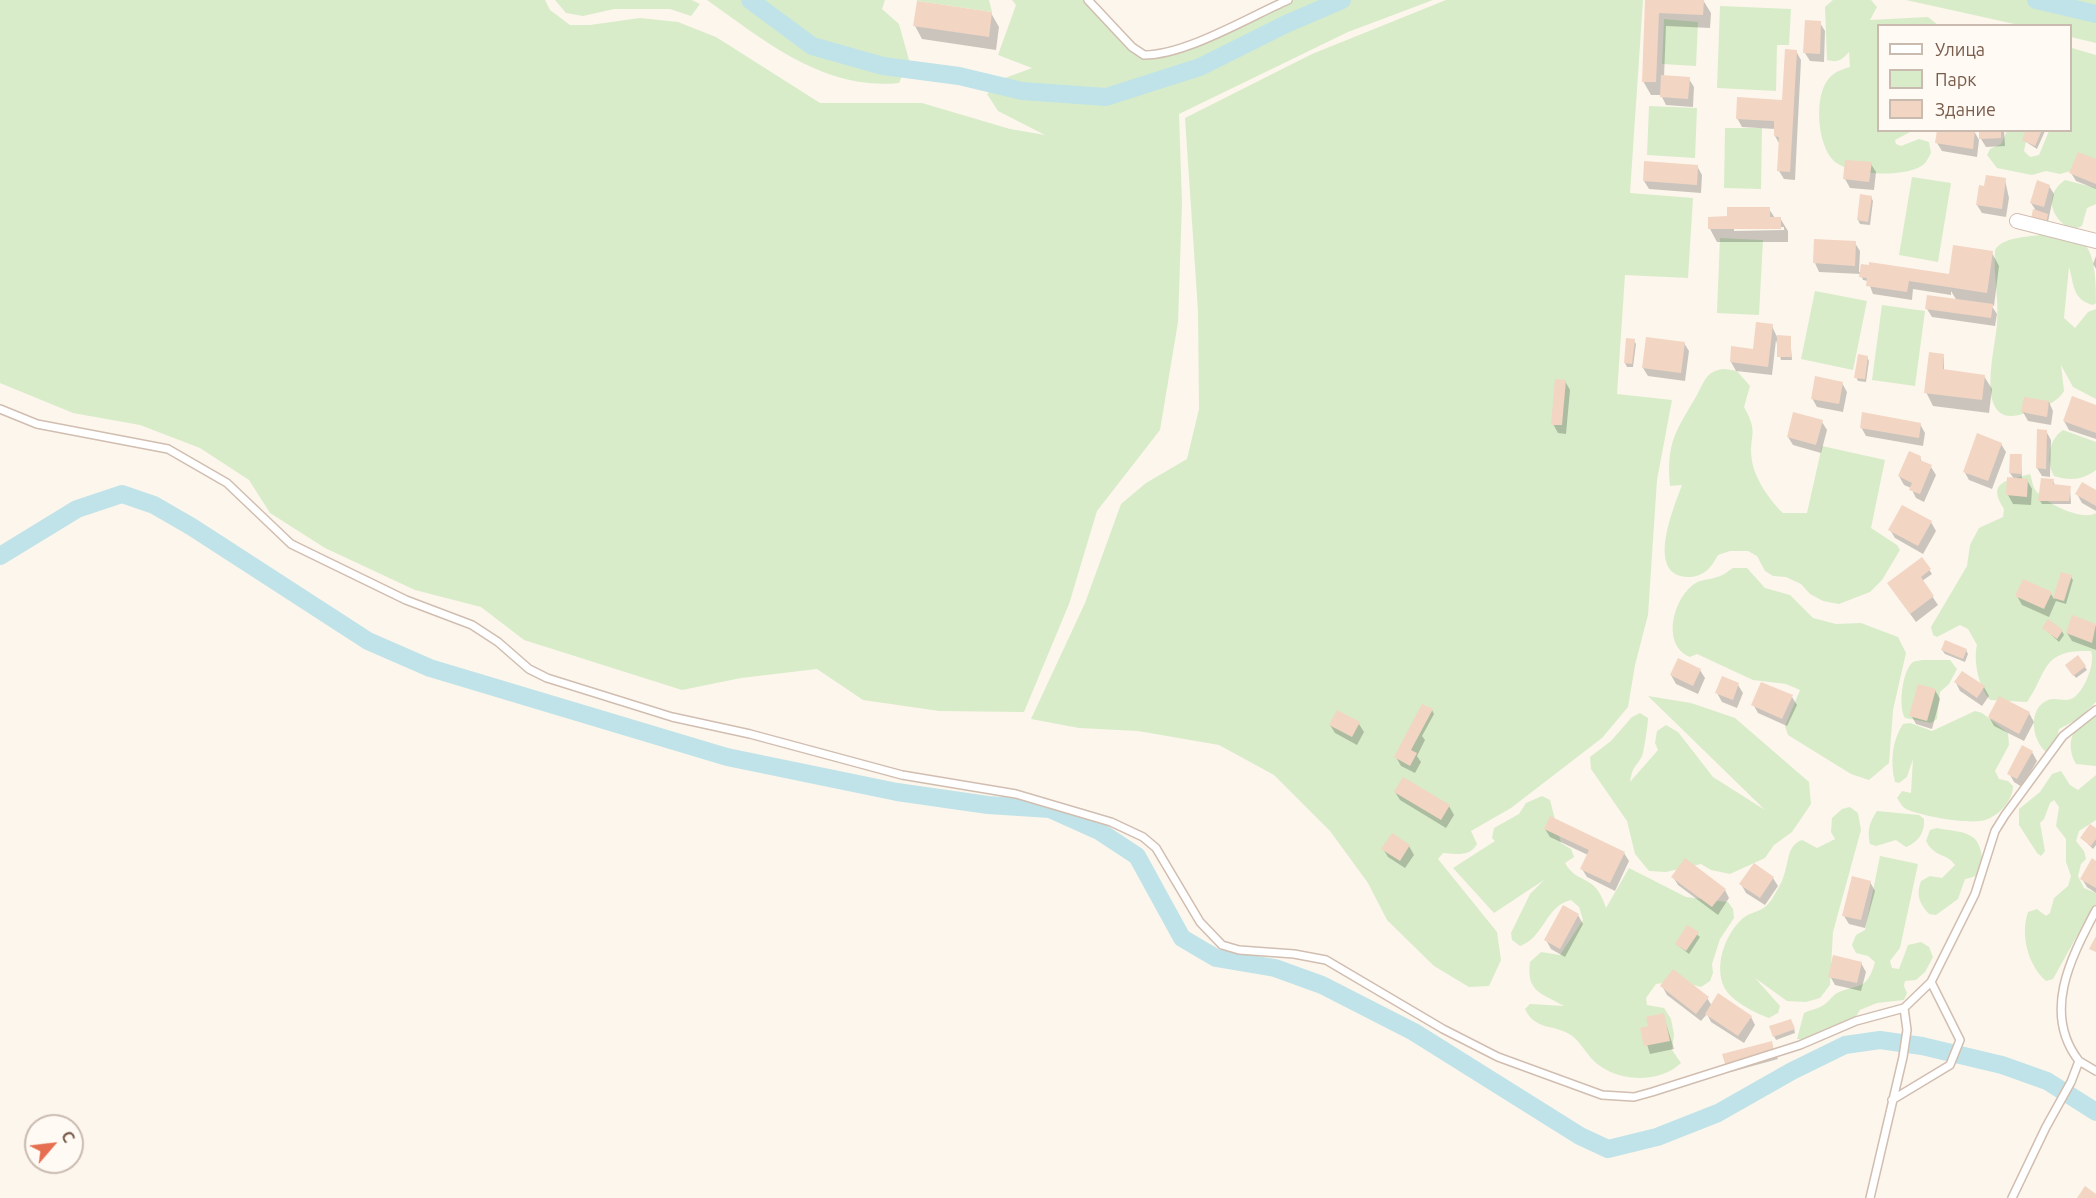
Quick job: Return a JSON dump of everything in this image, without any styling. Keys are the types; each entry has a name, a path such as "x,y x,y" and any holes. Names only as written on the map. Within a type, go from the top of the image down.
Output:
{"street":[{"path":"2017,221 2096,241"}],"lane":[{"path":"1089,0 1131,47 1144,55 1168,51 1201,40 1288,0"},
{"path":"0,409 37,424 168,450 227,483 291,544 406,600 472,625 498,642 528,669 547,678 672,717 750,734 902,775 975,785 1016,794 1111,822 1143,837 1156,848 1200,922 1222,945 1239,950 1294,954 1326,960 1443,1029 1498,1057 1602,1095 1634,1097 1652,1092 1800,1046 1856,1021 1904,1008 1931,982 1975,894 2000,823 2063,736 2096,710"},
{"path":"2096,910 2070,960 2063,988 2062,1019 2073,1053 2079,1061 2096,1071"},
{"path":"1892,1100 1950,1065 1960,1040 1931,982"},
{"path":"1870,1198 1903,1057 1907,1030 1904,1008"},
{"path":"2012,1198 2071,1082 2079,1061"}],"green space":[{"path":"0,0 545,0 550,10 570,25 590,25 640,18 678,22 716,37 820,103 922,103 1010,129 1045,135 998,111 987,94 1005,78 1032,68 998,55 1016,5 1012,0 1093,0 1146,54 1166,52 1284,0 1433,0 1348,32 1179,114 1182,203 1178,322 1160,430 1097,511 1069,604 1024,712 939,711 863,700 817,669 741,678 682,690 524,640 481,607 415,590 325,548 270,513 249,480 200,448 140,425 73,413 0,383"},
{"path":"555,0 692,0 700,4 691,16 670,9 614,9 583,16 566,13"},
{"path":"707,0 885,0 882,9 899,24 909,60 899,83 872,83 846,79 797,60"},
{"path":"989,0 992,12 917,1"},
{"path":"1446,0 1643,0 1630,193 1693,198 1688,278 1625,275 1617,394 1672,400 1657,480 1648,615 1635,665 1628,707 1602,738 1511,808 1471,831 1477,844 1471,851 1463,854 1443,853 1438,859 1497,932 1501,960 1489,986 1469,987 1434,966 1387,920 1368,883 1330,831 1274,775 1219,745 1138,731 1079,728 1031,719 1085,603 1121,504 1146,483 1187,459 1199,409 1198,311 1185,118 1312,54"},
{"path":"1833,0 1871,0 1877,7 1870,20 1928,17 1937,24 1877,24 1877,132 1910,132 1895,140 1896,144 1901,146 1919,139 1929,142 1931,153 1923,165 1904,172 1864,172 1841,165 1828,153 1821,133 1820,99 1832,75 1850,67 1849,52 1840,60 1827,60 1825,7"},
{"path":"1906,0 2096,0 2096,43 2072,37 2072,24 2014,24"},
{"path":"1720,6 1791,9 1789,45 1777,45 1776,91 1717,88"},
{"path":"1664,19 1698,22 1696,66 1662,64"},
{"path":"2072,48 2096,55 2096,159 2085,167 2060,174 2046,171 2032,175 1997,168 1987,155 1990,149 2001,144 2007,132 2028,132 2024,151 2030,157 2039,155 2049,132 2072,132"},
{"path":"1649,106 1697,108 1695,158 1647,155"},
{"path":"1725,128 1762,128 1761,189 1724,188"},
{"path":"1912,177 1951,183 1938,262 1899,255"},
{"path":"2065,180 2096,188 2096,204 2087,208 2082,226 2072,230 2059,220 2052,207 2054,193"},
{"path":"2046,234 2079,239 2085,244 2092,258 2096,303 2093,305 2086,303 2077,295 2069,267 2064,318 2075,328 2088,312 2096,309 2096,399 2073,387 2061,365 2064,391 2060,396 2043,407 2009,416 1998,411 1992,400 1991,368 1997,314 1995,250 2004,242"},
{"path":"1720,238 1763,240 1759,315 1717,313"},
{"path":"1815,291 1867,301 1853,370 1801,359"},
{"path":"1882,305 1925,311 1915,386 1872,380"},
{"path":"1725,369 1737,371 1750,386 1744,407 1753,430 1752,461 1756,475 1764,489 1783,513 1807,513 1822,446 1885,460 1871,528 1897,545 1900,550 1882,580 1870,592 1839,604 1823,601 1810,594 1801,584 1786,577 1773,576 1765,571 1757,556 1748,551 1730,551 1718,555 1707,570 1691,577 1677,575 1668,567 1665,555 1666,540 1673,509 1682,485 1670,486 1671,447 1678,428 1705,380 1714,371"},
{"path":"2063,430 2096,442 2096,470 2076,479 2054,476 2049,457 2051,445"},
{"path":"2030,474 2034,488 2053,504 2072,513 2090,515 2096,513 2096,702 2078,719 2059,729 2055,748 2046,752 2041,747 2035,733 2034,717 2037,710 2048,700 2068,700 2080,692 2092,663 2091,651 2075,651 2054,658 2043,672 2027,702 1990,700 1980,682 1976,666 1977,645 1968,629 1960,625 1937,637 1933,635 1931,627 1967,566 1970,545 1979,528 2003,517 2004,509 1997,493 1998,487 2007,481"},
{"path":"1733,568 1747,568 1765,588 1790,595 1813,618 1836,624 1861,623 1898,637 1906,653 1893,710 1889,763 1869,780 1851,774 1788,735 1785,726 1800,690 1786,684 1753,680 1697,654 1690,657 1675,643 1673,622 1680,600 1697,582 1723,575"},
{"path":"1950,660 1957,669 1949,684 1940,692 1937,719 1931,723 1905,718 1902,706 1902,689 1909,666 1913,662"},
{"path":"1648,696 1691,703 1735,718 1809,782 1811,804 1792,832 1774,845 1765,858 1730,874 1711,870 1701,864 1666,872 1649,871 1635,854 1627,821 1591,769 1590,757 1611,741 1632,717 1640,713 1648,718 1646,738 1642,756 1634,769 1630,782 1658,750 1655,743 1657,731 1666,725 1678,732 1713,777 1765,810"},
{"path":"1975,711 1982,713 2008,733 2009,745 1995,771 1999,779 2008,781 2013,786 2008,802 1995,815 1978,821 1957,821 1934,817 1913,812 1902,806 1897,798 1902,791 1911,793 1913,759 1907,777 1899,783 1895,782 1892,760 1896,737 1903,724 1910,723 1932,731"},
{"path":"2096,714 2096,766 2076,764 2071,748 2073,734 2081,723"},
{"path":"2061,771 2070,785 2078,790 2096,775 2096,820 2079,831 2076,841 2084,851 2086,859 2081,864 2078,876 2084,888 2096,893 2096,917 2087,918 2053,979 2046,981 2034,967 2027,949 2026,921 2028,912 2037,909 2046,916 2050,913 2054,898 2068,886 2071,876 2066,862 2066,839 2056,826 2059,807 2054,800 2050,803 2040,823 2045,851 2041,856 2019,825 2019,809 2040,792 2052,774"},
{"path":"1542,796 1550,800 1561,843 1571,849 1574,857 1565,863 1575,875 1597,889 1606,908 1629,868 1686,897 1728,902 1733,909 1734,918 1720,939 1712,964 1713,973 1710,981 1701,987 1678,981 1656,984 1646,998 1647,1005 1664,1008 1671,1019 1674,1034 1672,1050 1681,1063 1672,1070 1652,1077 1619,1075 1596,1063 1571,1035 1534,1021 1525,1009 1530,1004 1564,1006 1543,995 1533,986 1529,972 1530,962 1541,952 1560,955 1583,920 1579,907 1571,900 1562,903 1535,936 1520,946 1512,940 1511,933 1530,894 1544,880 1494,913 1453,868 1495,841 1492,838 1494,828 1519,814 1526,803"},
{"path":"1850,807 1858,813 1861,830 1833,932 1830,985 1820,998 1806,1002 1787,1001 1755,978 1780,1006 1778,1013 1769,1018 1763,1016 1738,1002 1724,987 1720,969 1726,942 1742,919 1761,910 1772,899 1782,881 1791,850 1797,842 1802,840 1817,848 1835,839 1831,832 1832,818 1842,809"},
{"path":"1877,811 1919,815 1924,819 1922,833 1917,840 1906,847 1896,840 1876,846 1870,844 1869,827"},
{"path":"1937,828 1970,835 1979,845 1982,860 1978,874 1965,879 1958,899 1936,915 1929,914 1921,902 1919,891 1921,881 1930,876 1942,878 1955,865 1933,850 1926,841 1930,830"},
{"path":"1880,856 1918,864 1900,948 1890,961 1892,968 1899,969 1908,945 1921,942 1929,947 1933,957 1925,972 1916,980 1905,981 1904,986 1907,993 1904,1000 1877,1003 1860,1010 1855,1018 1804,1040 1797,1039 1804,1013 1824,1005 1837,993 1861,985 1869,978 1875,962 1868,956 1856,953 1852,945 1856,935 1865,930"}],"building":[{"path":"1645,0 1704,0 1703,15 1659,13 1656,82 1642,82"},
{"path":"917,1 992,12 989,37 913,26"},
{"path":"1805,20 1821,21 1820,54 1803,53"},
{"path":"1785,49 1797,50 1790,172 1777,171 1779,137 1774,136 1774,121 1736,119 1737,97 1782,100"},
{"path":"1661,75 1690,77 1688,99 1660,97"},
{"path":"1937,132 1975,132 1973,149 1935,143"},
{"path":"1979,132 2001,132 2001,138 1979,139"},
{"path":"2025,132 2041,132 2035,146 2022,140"},
{"path":"2078,152 2096,159 2096,184 2069,173"},
{"path":"1845,160 1872,162 1869,182 1843,179"},
{"path":"1644,161 1698,165 1697,185 1643,181"},
{"path":"1986,175 2006,178 2002,209 1976,205 1979,185 1984,186"},
{"path":"2037,180 2050,185 2044,207 2030,203"},
{"path":"1860,194 1872,196 1868,222 1857,220"},
{"path":"1727,207 1770,207 1770,217 1781,217 1781,229 1708,229 1708,217 1727,216"},
{"path":"2033,209 2048,214 2046,223 2031,219"},
{"path":"1814,239 1856,241 1855,266 1813,263"},
{"path":"1953,245 1993,251 1987,293 1909,281 1907,292 1866,286 1867,278 1859,277 1861,264 1869,265 1869,262 1949,274"},
{"path":"1927,295 1993,304 1991,318 1925,309"},
{"path":"1756,322 1773,324 1768,367 1730,362 1731,346 1753,349"},
{"path":"1777,335 1791,336 1791,357 1777,357"},
{"path":"1646,337 1685,342 1681,373 1642,368"},
{"path":"1626,338 1635,339 1632,364 1624,363"},
{"path":"1929,352 1944,354 1943,369 1985,375 1982,400 1924,393"},
{"path":"1858,354 1868,356 1865,379 1854,378"},
{"path":"1815,376 1843,382 1839,404 1811,399"},
{"path":"1555,379 1566,380 1562,425 1551,425"},
{"path":"2072,396 2096,405 2096,433 2063,421"},
{"path":"2024,397 2049,401 2047,417 2021,412"},
{"path":"1793,412 1823,420 1816,445 1787,437"},
{"path":"1862,412 1921,423 1919,438 1860,428"},
{"path":"2037,429 2047,430 2046,469 2036,468"},
{"path":"1977,433 2002,443 1988,481 1963,472"},
{"path":"1909,451 1921,456 1920,460 1932,465 1920,494 1909,490 1912,483 1898,476"},
{"path":"2010,454 2022,454 2021,474 2009,473"},
{"path":"2007,477 2028,479 2027,497 2006,495"},
{"path":"2041,478 2054,479 2053,484 2071,486 2069,501 2038,501"},
{"path":"2082,482 2096,490 2096,506 2075,494"},
{"path":"1902,505 1932,521 1918,546 1888,530"},
{"path":"1922,557 1931,569 1921,577 1934,596 1910,614 1887,583"},
{"path":"2061,572 2072,575 2064,601 2053,598"},
{"path":"2023,579 2052,592 2044,609 2015,596"},
{"path":"2072,615 2096,624 2092,643 2066,633"},
{"path":"2048,619 2063,630 2057,639 2042,628"},
{"path":"1945,640 1967,649 1963,659 1941,650"},
{"path":"2078,655 2086,666 2073,676 2065,665"},
{"path":"1678,658 1701,669 1693,686 1670,675"},
{"path":"1962,671 1985,686 1977,698 1954,682"},
{"path":"1722,676 1739,683 1733,700 1715,693"},
{"path":"1761,682 1793,695 1782,719 1751,705"},
{"path":"1918,684 1936,689 1927,721 1909,716"},
{"path":"1999,696 2030,712 2019,734 1988,717"},
{"path":"1422,704 1433,709 1411,750 1417,753 1410,766 1394,757"},
{"path":"1337,710 1360,722 1352,737 1329,725"},
{"path":"2022,745 2033,751 2017,779 2007,774"},
{"path":"1403,777 1450,805 1441,820 1394,792"},
{"path":"1550,816 1625,852 1610,883 1580,869 1589,850 1544,829"},
{"path":"2090,824 2096,828 2096,839 2091,846 2080,838"},
{"path":"1392,833 1410,845 1400,861 1381,849"},
{"path":"1685,858 1726,889 1712,907 1671,877"},
{"path":"2092,858 2096,861 2096,888 2080,879"},
{"path":"1754,863 1774,877 1760,898 1739,884"},
{"path":"1852,876 1871,881 1861,920 1842,916"},
{"path":"1563,905 1579,914 1560,949 1544,940"},
{"path":"1687,925 1699,932 1686,951 1675,944"},
{"path":"2096,936 2096,952 2089,949"},
{"path":"1833,955 1862,962 1857,983 1828,977"},
{"path":"1673,969 1709,997 1696,1014 1660,986"},
{"path":"1718,993 1752,1016 1738,1036 1705,1014"},
{"path":"1664,1013 1670,1041 1644,1046 1640,1028 1648,1026 1646,1017"},
{"path":"1791,1019 1795,1029 1773,1037 1769,1026"},
{"path":"1772,1041 1774,1051 1725,1064 1722,1054"},
{"path":"2085,1186 2096,1194 2096,1198 2077,1198"}],"waterway":[{"path":"750,0 812,46 883,66 959,76 1022,91 1106,97 1200,67 1286,24 1342,0"},
{"path":"2036,0 2096,14"},
{"path":"0,556 77,509 122,494 154,505 192,527 368,641 430,668 727,757 897,792 988,805 1050,809 1099,831 1137,856 1182,938 1216,958 1275,968 1322,985 1414,1032 1580,1136 1608,1149 1657,1137 1718,1113 1792,1071 1845,1045 1880,1040 1922,1046 2002,1065 2047,1081 2096,1112"}]}
